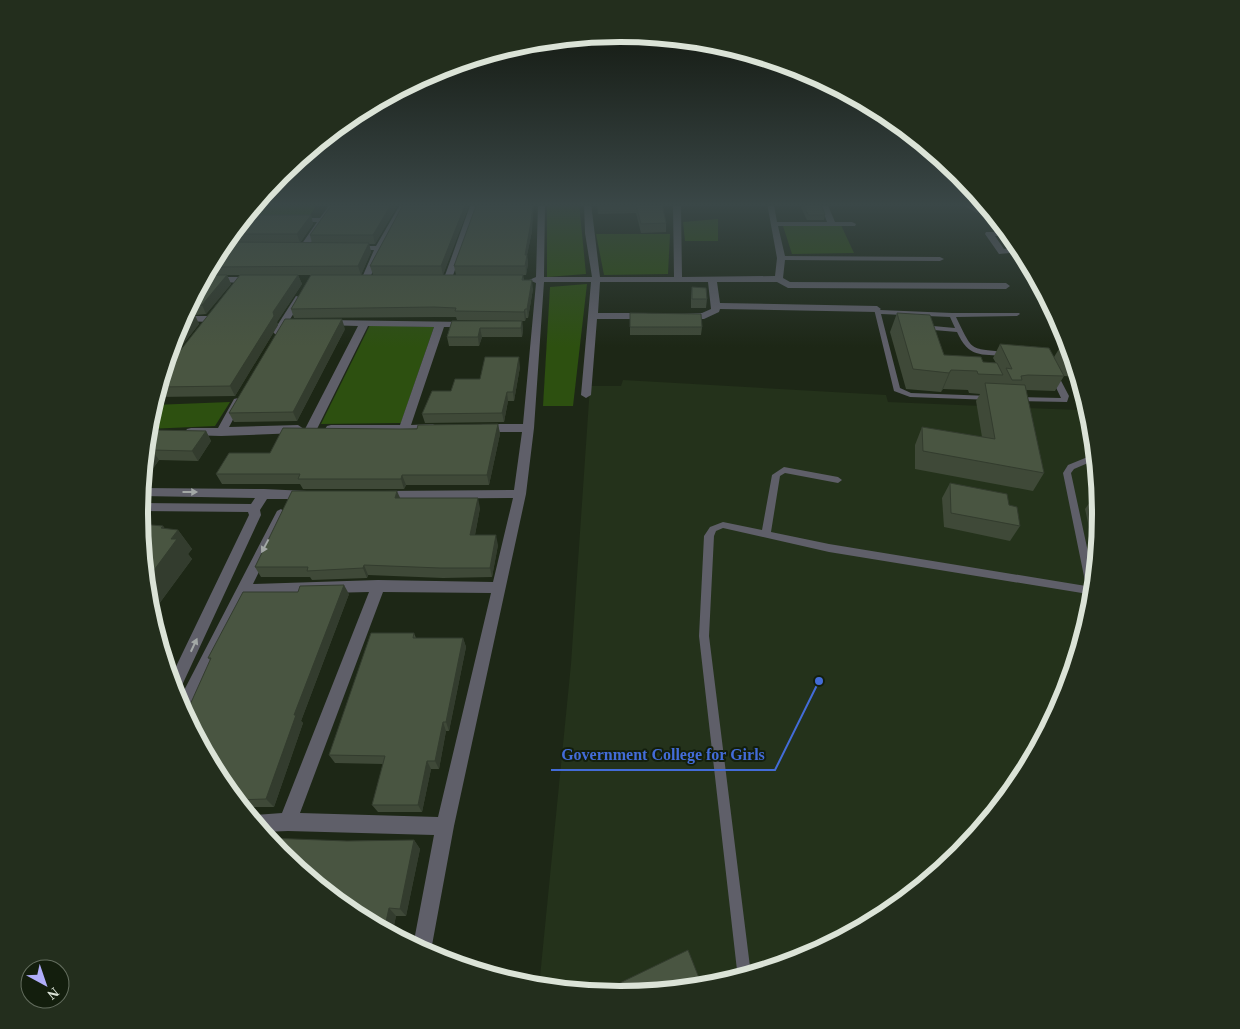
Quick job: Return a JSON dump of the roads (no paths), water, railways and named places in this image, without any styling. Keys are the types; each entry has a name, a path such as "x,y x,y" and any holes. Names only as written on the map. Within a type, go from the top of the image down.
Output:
{"street":[{"path":"365,281 378,251"},
{"path":"447,281 458,251"},
{"path":"423,944 445,826 520,494 528,428 532,326 540,280 540,251"},
{"path":"586,396 596,278 592,251"},
{"path":"678,251 678,278"},
{"path":"779,278 781,258 780,251"},
{"path":"781,258 940,259"},
{"path":"674,316 704,316 716,310 712,278"},
{"path":"521,280 779,278 788,285 1006,286"},
{"path":"210,281 238,284 261,280"},
{"path":"274,340 288,323 304,290"},
{"path":"716,306 878,310"},
{"path":"594,316 654,316"},
{"path":"191,319 211,319"},
{"path":"319,323 480,325"},
{"path":"311,429 364,324"},
{"path":"404,428 440,324"},
{"path":"221,432 244,390"},
{"path":"175,433 442,428"},
{"path":"471,428 528,428"},
{"path":"149,492 322,495"},
{"path":"178,679 255,515 254,510 264,493"},
{"path":"369,494 520,494"},
{"path":"187,701 287,502 283,495"},
{"path":"148,507 249,508 254,510"},
{"path":"242,590 378,586 498,588"},
{"path":"288,822 378,586"},
{"path":"263,824 288,822 445,826"}],"lane":[{"path":"1001,399 910,395 897,389 878,310 952,315 1017,314"},
{"path":"952,315 967,348 980,352 1015,355"},
{"path":"882,324 892,325"},
{"path":"911,326 959,330"},
{"path":"980,352 983,360"},
{"path":"1011,399 1064,400 1065,396 1050,367"},
{"path":"1088,575 1067,473 1071,466 1089,459"},
{"path":"766,534 778,471 784,470 838,480"},
{"path":"743,970 704,636 708,554 710,536 713,529 723,525 829,548 1085,593"}],"place":[{"name":"Government College for Girls","path":"819,681"}]}
